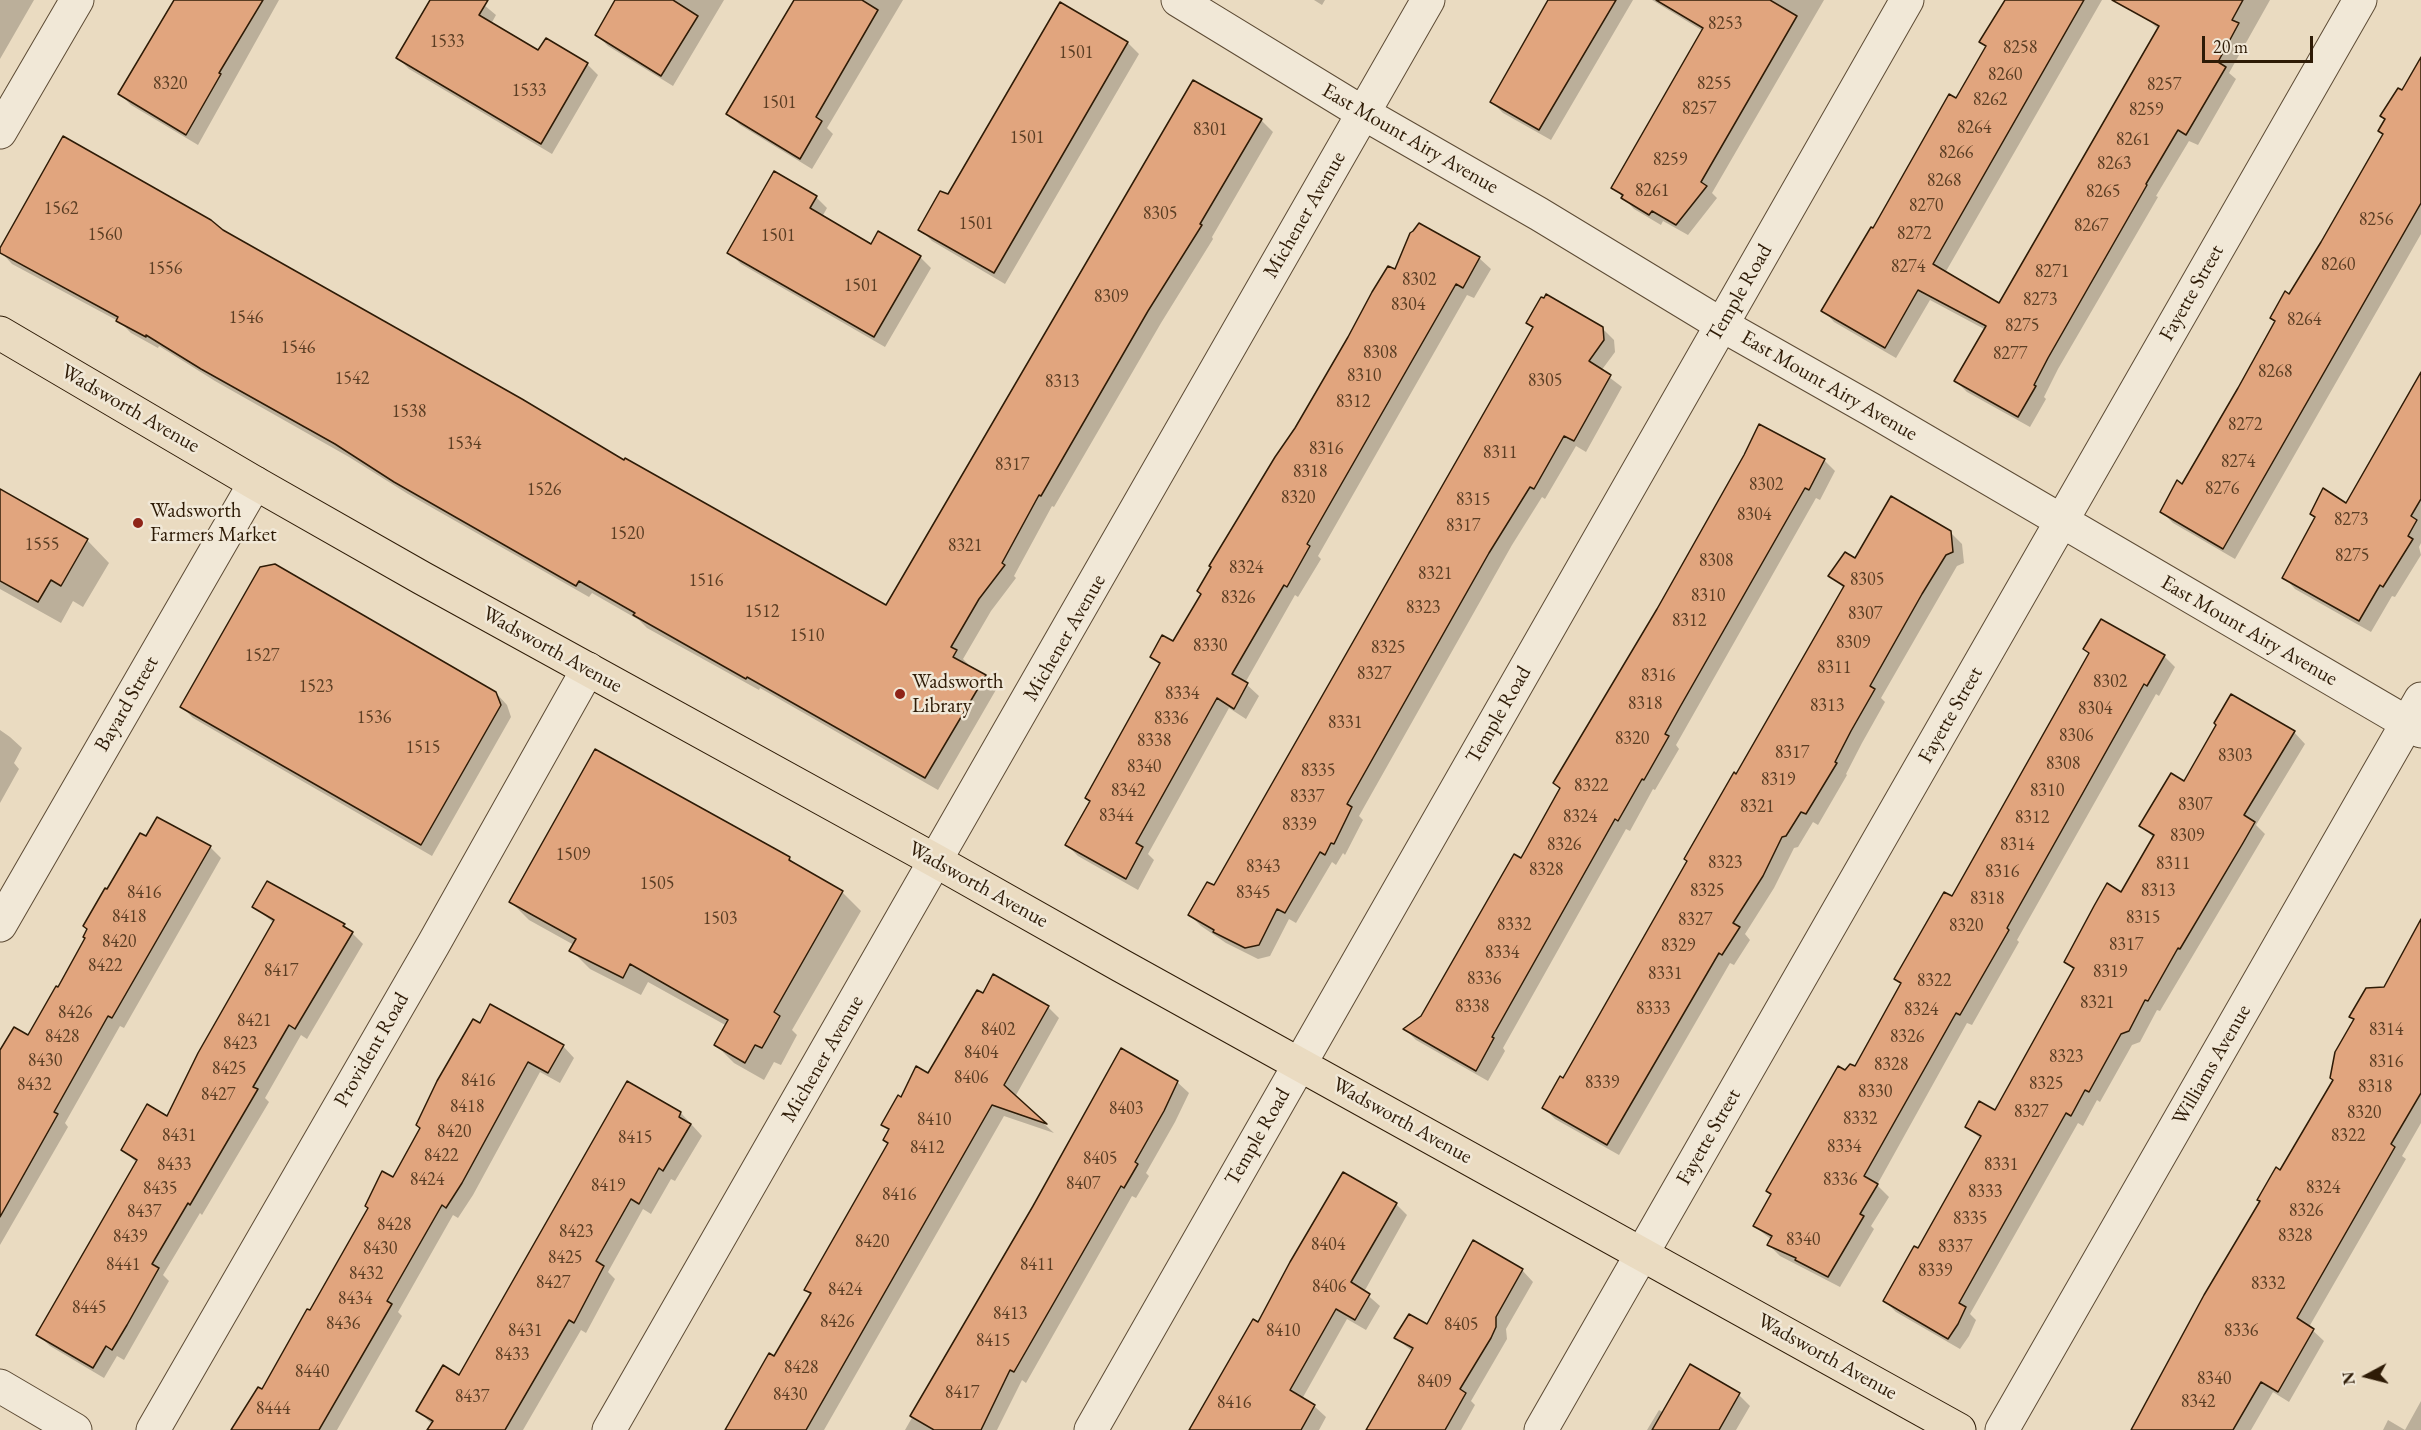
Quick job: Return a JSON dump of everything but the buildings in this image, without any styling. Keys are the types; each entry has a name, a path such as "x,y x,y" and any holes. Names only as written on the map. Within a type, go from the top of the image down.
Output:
{"main road":[{"name":"Wadsworth Avenue","path":"0,333 255,483 1959,1430"}],"street":[{"path":"0,132 77,0"},
{"name":"East Mount Airy Avenue","path":"1178,0 1363,113 1539,214 1722,325 1872,410 2061,522 2416,718"},
{"name":"Michener Avenue","path":"609,1430 1428,0"},
{"name":"Temple Road","path":"1091,1430 1907,0"},
{"name":"Fayette Street","path":"1541,1430 2361,0"},
{"name":"Bayard Street","path":"0,926 255,483"},
{"name":"Provident Road","path":"153,1430 433,945 588,669"},
{"name":"Williams Avenue","path":"2002,1430 2416,718"},
{"path":"0,1386 75,1430"}],"place":[{"name":"Wadsworth Farmers Market","path":"138,523"},
{"name":"Wadsworth Library","path":"900,694"}]}
